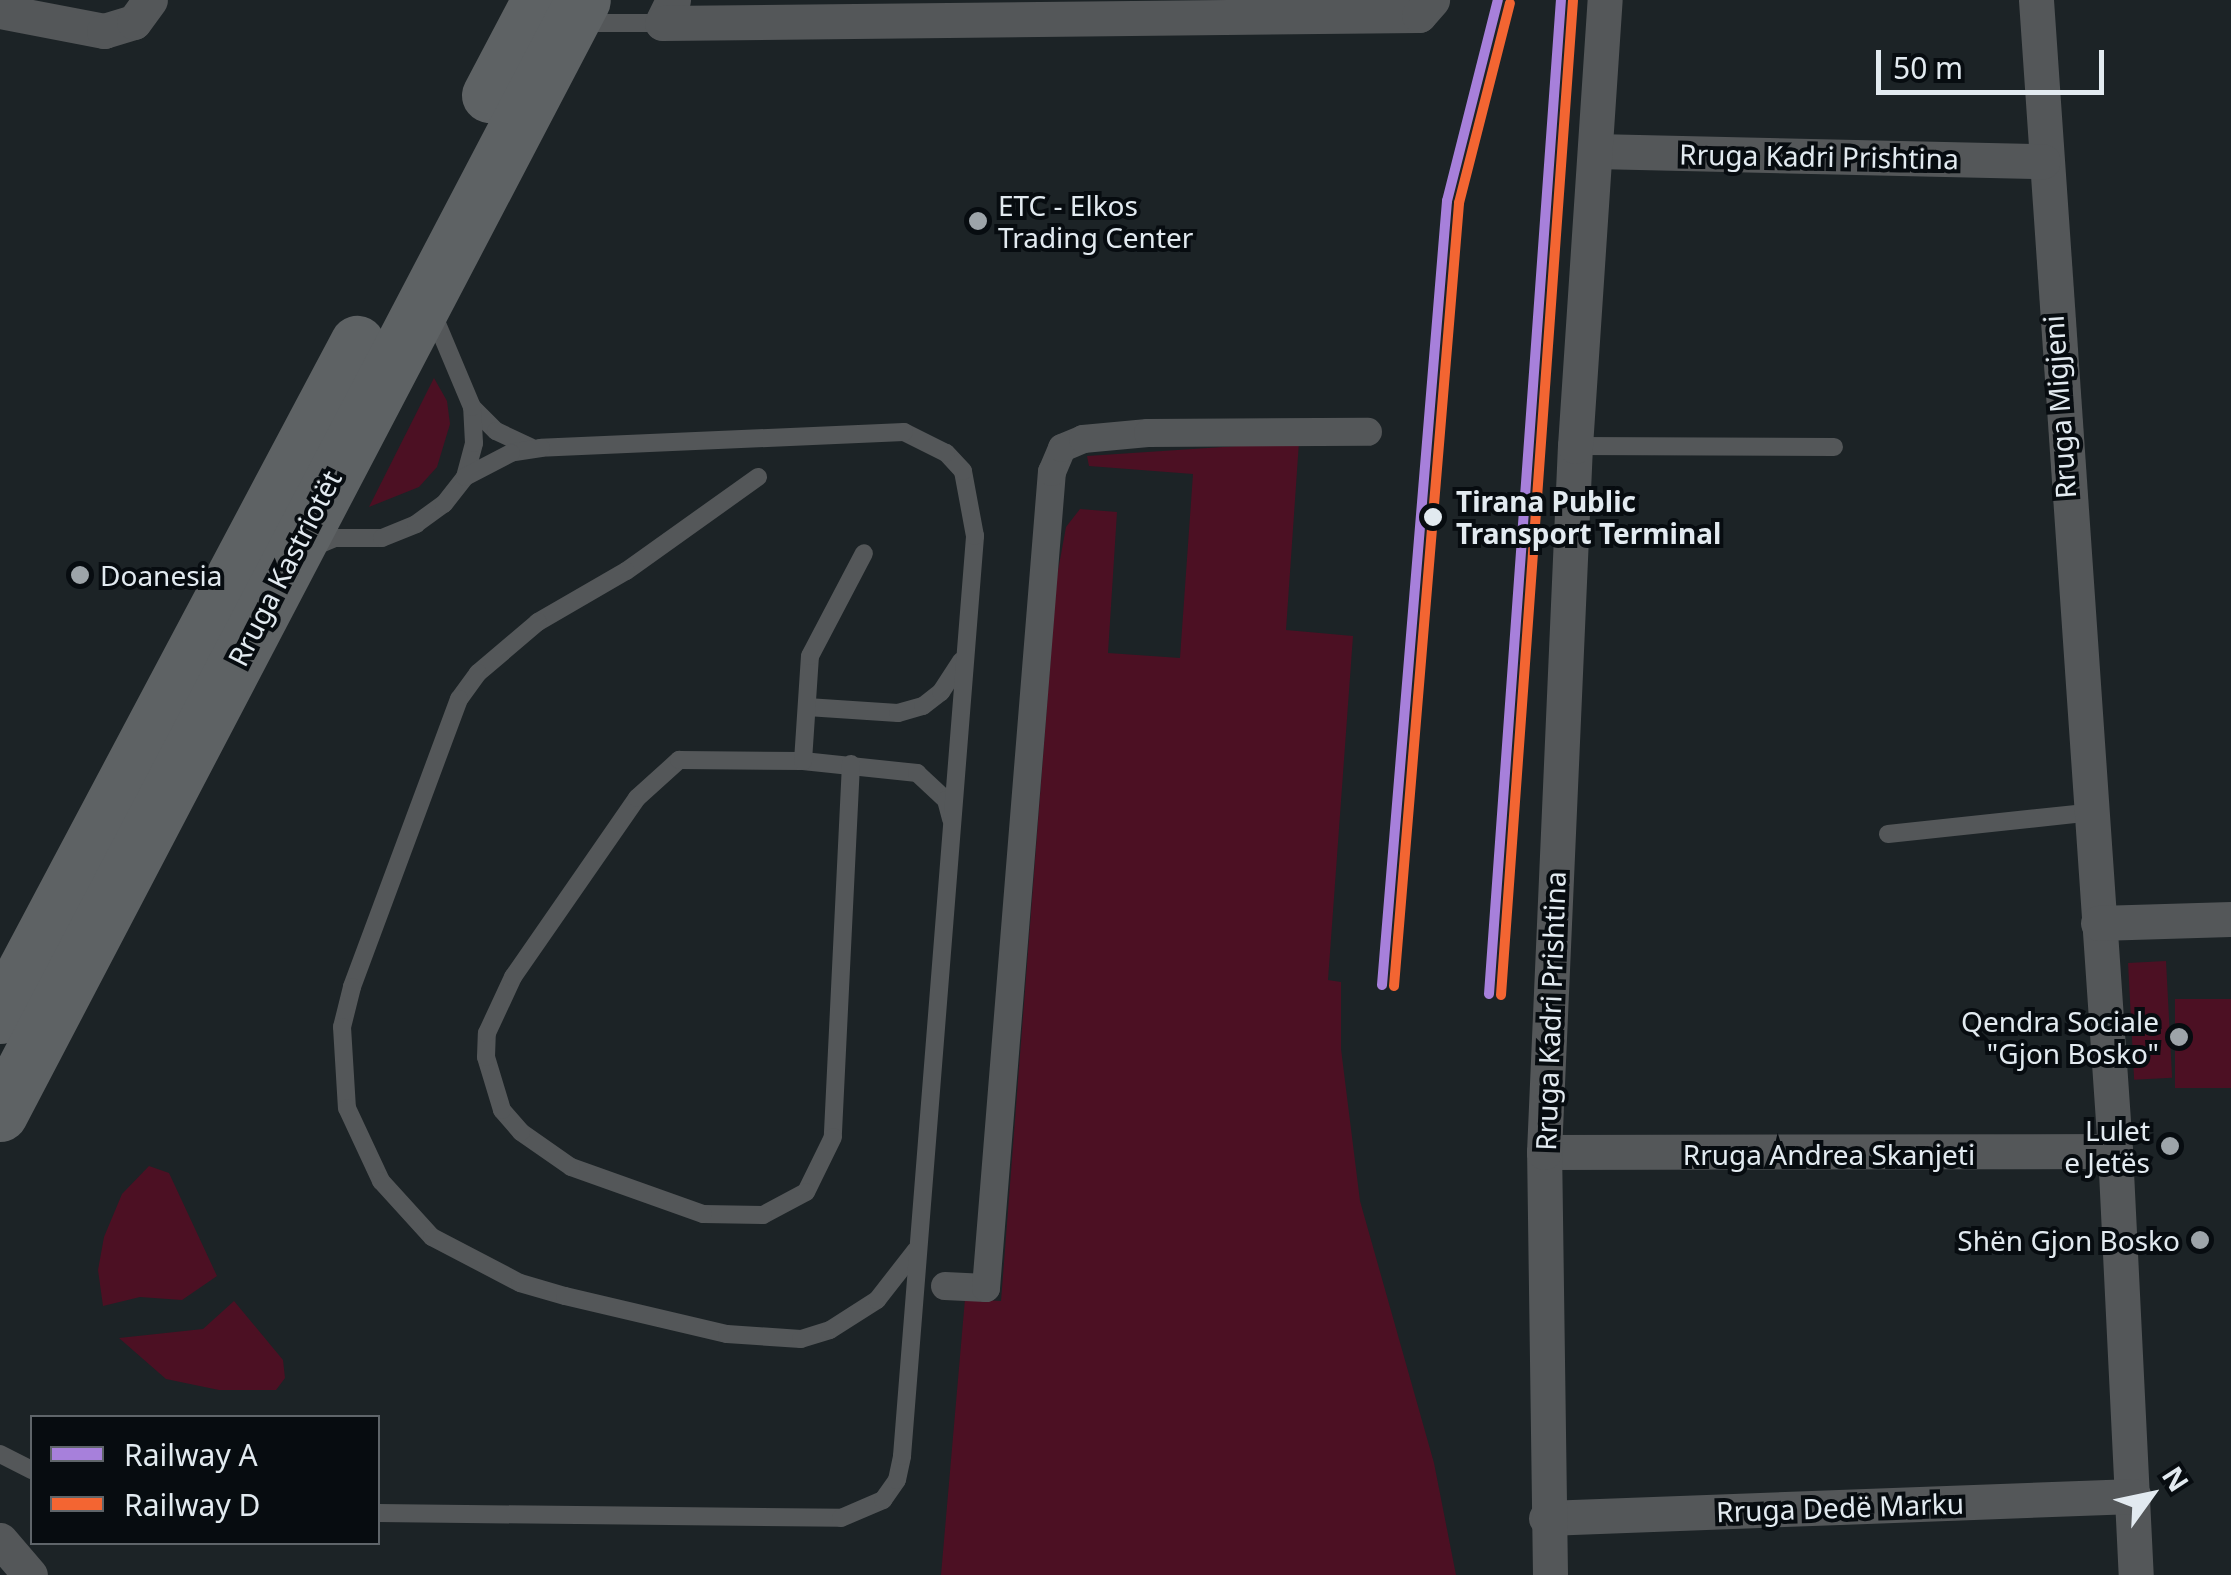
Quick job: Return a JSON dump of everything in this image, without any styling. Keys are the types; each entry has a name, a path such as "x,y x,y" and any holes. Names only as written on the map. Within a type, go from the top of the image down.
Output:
{"main road":[{"name":"Rruga Kastriotët","path":"0,1114 284,571 564,8"},
{"name":"Rruga Kastriotët","path":"0,1016 564,8"}],"street":[{"path":"0,11 104,32 134,22 150,0"},
{"path":"667,11 1046,10 1419,15 1432,0"},
{"name":"Rruga Kadri Prishtina","path":"1550,1575 1546,1518 1544,1152 1575,446 1605,0"},
{"name":"Rruga Migjeni","path":"2036,0 2086,813 2114,1151 2136,1575"},
{"name":"Rruga Kadri Prishtina","path":"1594,150 2043,160"},
{"path":"945,1286 986,1288 1052,472 1062,448 1083,439 1148,433 1368,432"},
{"path":"2098,923 2231,919"},
{"name":"Rruga Andrea Skanjeti","path":"1544,1152 2114,1151"},
{"name":"Rruga Dedë Marku","path":"1546,1518 2134,1496"}],"lane":[{"path":"564,8 667,11"},
{"path":"284,571 312,546 336,538 382,538 416,524 444,504 465,477 474,443 472,407 432,311 434,275"},
{"path":"472,407 516,444 541,448"},
{"path":"380,1513 812,1520 864,1512 897,1480 920,1242 974,536 971,491 946,452 925,439 869,432 541,448 511,453 465,477"},
{"path":"1575,446 1834,446"},
{"path":"758,477 538,622 478,673 459,699 352,987 342,1027 347,1108 381,1181 432,1237 520,1284 601,1304 764,1340 801,1339 830,1330 878,1300 920,1242"},
{"path":"803,762 810,656 864,553"},
{"path":"807,707 898,713 923,706 941,692 965,651"},
{"path":"851,764 833,1137 806,1192 763,1215 734,1219 703,1214 546,1152 502,1110 486,1057 494,1013 564,897 638,798 678,760 851,764 917,773 946,800 953,829"},
{"path":"1888,834 2086,813"},
{"path":"0,1454 30,1469"}],"shaded area":[{"path":"434,378 447,401 450,424 437,467 419,487 369,507"},
{"path":"1299,442 1286,630 1353,636 1328,980 1341,982 1341,1049 1360,1201 1434,1463 1456,1575 941,1575 965,1299 1001,1301 1057,576 1066,527 1080,509 1117,512 1108,653 1180,658 1193,474 1089,466 1087,456"},
{"path":"2166,961 2172,1078 2134,1080 2128,963"},
{"path":"2175,999 2231,999 2231,1088 2175,1088"},
{"path":"149,1166 169,1173 217,1276 182,1300 140,1297 103,1306 98,1270 104,1237 122,1194"},
{"path":"234,1301 283,1360 285,1378 276,1390 219,1390 166,1379 119,1338 203,1329"}],"rail line":[{"name":"A","path":"1382,985 1447,201 1498,0"},
{"name":"A","path":"1489,994 1561,0"},
{"name":"D","path":"1501,995 1573,1"},
{"name":"D","path":"1394,986 1459,203 1510,3"}],"place":[{"name":"ETC - Elkos Trading Center","path":"978,221"},
{"name":"Tirana Public Transport Terminal","path":"1433,517"},
{"name":"Doanesia","path":"80,575"},
{"name":"Qendra Sociale \"Gjon Bosko\"","path":"2179,1037"},
{"name":"Lulet e Jetës","path":"2170,1146"},
{"name":"Shën Gjon Bosko","path":"2200,1240"}]}
